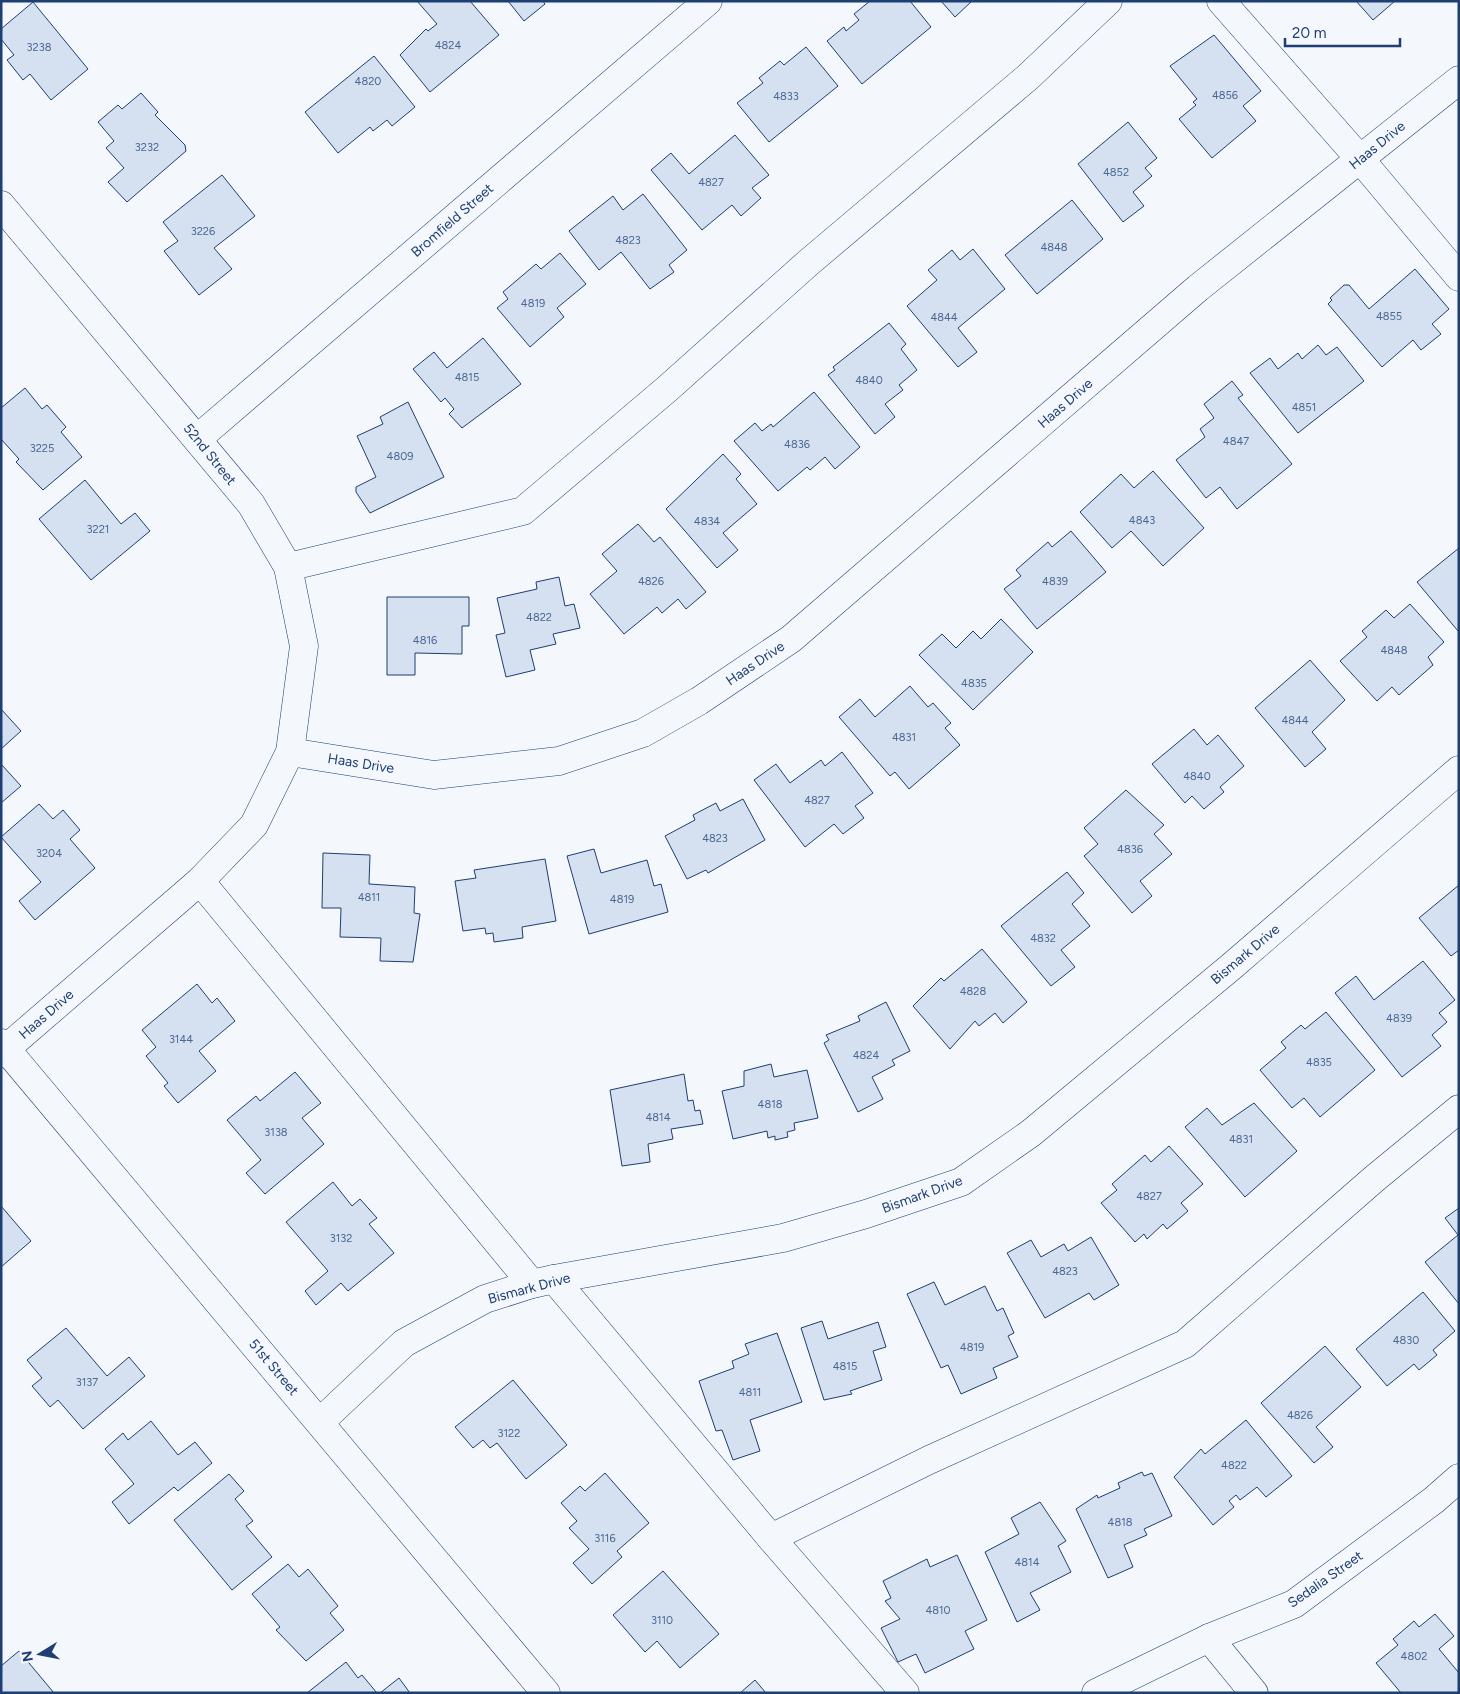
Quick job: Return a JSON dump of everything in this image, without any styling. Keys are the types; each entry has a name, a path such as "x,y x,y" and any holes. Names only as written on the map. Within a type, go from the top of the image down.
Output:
{"street":[{"name":"Bromfield Street","path":"197,439 708,1"},
{"path":"288,567 523,511 667,389 808,262 1028,77 1108,1"},
{"path":"1221,1 1360,159 1459,277"},
{"name":"Haas Drive","path":"3,1048 200,881 254,824 290,752 434,775 559,761 643,733 699,701 791,639 1198,288 1459,80"},
{"name":"52nd Street","path":"1,205 251,504 288,567 304,646 290,752"},
{"name":"Bismark Drive","path":"320,1422 404,1343 486,1299 543,1282 783,1238 866,1214 961,1182 1031,1133 1232,966 1459,770"},
{"path":"200,881 543,1282 771,1538 905,1693"},
{"name":"51st Street","path":"3,1048 320,1422 546,1693"},
{"path":"771,1538 929,1460 1185,1344 1374,1178 1459,1109"},
{"name":"Sedalia Street","path":"1096,1693 1208,1638 1294,1604 1434,1500 1459,1478"},
{"path":"1208,1638 1254,1693"}],"building":[{"path":"417,1 470,1 499,35 430,92 400,55 426,29 428,31 437,24"},
{"path":"508,1 543,1 545,4 524,21"},
{"path":"870,1 910,1 931,27 862,84 827,41 844,27 846,31 859,20 854,14"},
{"path":"941,1 972,1 955,17"},
{"path":"1356,1 1395,1 1373,20"},
{"path":"33,2 88,69 51,100 30,74 23,80 7,60 14,55 1,39 1,29"},
{"path":"1214,35 1261,91 1243,106 1256,121 1212,158 1179,119 1196,105 1193,102 1197,99 1170,66"},
{"path":"806,47 838,86 769,142 737,103 763,83 759,78 780,61 784,65"},
{"path":"374,56 415,107 392,126 387,120 373,131 370,127 338,153 305,112"},
{"path":"141,93 158,112 155,115 185,145 186,151 127,202 108,182 124,168 106,148 114,141 98,122 118,105 122,109"},
{"path":"1128,122 1157,158 1145,168 1152,176 1133,192 1144,206 1123,222 1078,164"},
{"path":"735,135 769,175 752,188 761,198 741,216 732,205 702,230 651,170 671,153 689,174"},
{"path":"222,175 255,216 214,248 232,269 199,295 164,251 178,241 163,222"},
{"path":"643,194 687,250 669,265 674,272 650,289 621,252 599,270 569,231 613,196 623,210"},
{"path":"1072,200 1103,239 1037,294 1005,255"},
{"path":"973,249 1005,289 958,328 977,352 958,367 907,306 937,280 928,270 952,250 960,260"},
{"path":"560,253 586,284 557,308 564,317 530,347 497,308 508,299 503,292 536,264 541,269"},
{"path":"1415,269 1449,309 1432,324 1441,334 1421,350 1413,340 1382,367 1328,304 1332,300 1330,298 1344,285 1349,285 1369,309"},
{"path":"889,323 906,344 901,349 917,370 899,385 903,390 885,404 895,417 875,434 828,375 835,370 833,367"},
{"path":"483,338 521,384 462,428 449,414 454,409 445,398 441,402 413,369 434,352 447,368"},
{"path":"1318,345 1326,355 1337,347 1364,381 1298,433 1250,373 1270,358 1278,369 1298,353 1302,359"},
{"path":"1232,381 1243,395 1238,398 1292,464 1237,509 1220,487 1206,498 1176,460 1205,437 1200,429 1214,418 1204,404"},
{"path":"25,388 42,409 47,405 66,427 61,432 82,457 43,490 16,462 19,459 1,439 1,408"},
{"path":"814,392 860,447 835,469 825,457 810,470 807,467 778,491 734,441 755,423 762,431 771,424 773,427"},
{"path":"408,402 444,477 370,513 356,492 356,487 376,477 357,436 383,424 380,417"},
{"path":"723,454 741,474 736,479 757,504 723,533 738,550 717,568 666,509"},
{"path":"1153,471 1204,528 1163,566 1131,531 1112,548 1080,512 1121,474 1134,488"},
{"path":"85,480 121,524 135,513 150,531 91,580 39,519"},
{"path":"638,524 654,542 660,537 706,592 686,609 678,599 662,613 657,607 624,634 590,594 617,571 602,554"},
{"path":"1071,531 1106,572 1037,629 1004,589 1021,576 1016,570 1048,542 1052,547"},
{"path":"1459,548 1459,631 1458,631 1417,582"},
{"path":"559,577 565,606 574,604 580,628 553,634 556,644 530,650 535,670 506,677 496,635 505,633 497,598 537,589 536,582"},
{"path":"387,597 469,597 469,626 462,626 462,654 415,653 415,675 387,675"},
{"path":"1410,604 1444,642 1428,657 1433,665 1399,695 1392,687 1377,701 1340,661 1367,637 1362,631 1386,610 1394,618"},
{"path":"1001,619 1033,652 973,710 919,655 942,634 956,648 973,631 981,639"},
{"path":"1310,660 1345,700 1312,732 1326,749 1305,767 1255,708"},
{"path":"910,686 928,707 933,703 951,723 945,728 960,745 909,789 895,772 890,776 839,717 860,699 875,717"},
{"path":"1,709 21,731 1,749"},
{"path":"1194,729 1207,745 1218,735 1244,766 1220,787 1224,792 1204,809 1192,796 1185,803 1152,764"},
{"path":"842,752 873,793 855,806 864,818 843,834 834,824 805,847 754,780 776,764 790,783 821,760 825,766"},
{"path":"1,764 21,786 1,803"},
{"path":"1126,790 1164,825 1154,834 1172,854 1140,881 1152,896 1132,913 1084,856 1098,844 1084,828"},
{"path":"743,799 765,840 708,873 706,870 687,879 665,836 695,820 693,815 716,803 720,811"},
{"path":"39,804 53,819 63,810 80,830 70,839 95,868 35,920 19,901 41,882 1,837"},
{"path":"594,849 601,873 647,860 654,886 661,884 668,912 589,934 567,856"},
{"path":"323,853 370,855 369,884 415,887 414,913 420,914 413,962 380,961 381,938 340,937 341,908 322,908"},
{"path":"545,859 556,921 522,927 523,938 494,942 493,933 486,934 485,928 463,931 455,881 476,878 474,870"},
{"path":"1067,872 1084,893 1072,904 1090,926 1061,950 1075,967 1051,986 1001,926"},
{"path":"1459,885 1459,950 1451,956 1419,918"},
{"path":"982,949 1027,1002 1003,1023 995,1013 979,1026 975,1021 950,1049 913,1006 941,978 944,981"},
{"path":"1423,961 1455,1000 1439,1013 1447,1022 1432,1035 1441,1046 1402,1077 1335,993 1356,976 1374,1000"},
{"path":"197,984 212,1003 217,998 235,1021 199,1051 216,1071 178,1103 164,1086 168,1083 146,1056 156,1047 142,1030"},
{"path":"886,1002 910,1051 892,1060 895,1065 872,1077 883,1099 858,1112 824,1043 829,1040 826,1035 860,1021 858,1016"},
{"path":"1326,1012 1375,1070 1320,1117 1304,1098 1292,1108 1260,1070 1286,1048 1281,1042 1301,1025 1305,1029"},
{"path":"771,1064 774,1077 807,1070 818,1118 794,1123 795,1130 787,1132 788,1137 775,1140 775,1136 768,1138 767,1131 733,1139 722,1091 744,1086 744,1071"},
{"path":"295,1072 321,1103 302,1118 324,1144 265,1194 246,1173 261,1160 227,1120 256,1096 260,1101"},
{"path":"684,1074 688,1101 693,1100 695,1111 700,1110 703,1124 671,1129 673,1139 648,1144 650,1162 622,1166 610,1090"},
{"path":"1254,1103 1297,1151 1245,1197 1185,1127 1207,1108 1222,1125"},
{"path":"1169,1146 1203,1184 1181,1203 1188,1211 1167,1229 1163,1224 1147,1239 1144,1234 1135,1242 1101,1203 1117,1190 1112,1184 1145,1155 1151,1162"},
{"path":"333,1182 352,1206 360,1199 377,1218 369,1224 394,1253 348,1291 341,1283 316,1305 305,1291 328,1271 286,1222"},
{"path":"1,1206 31,1241 1,1267"},
{"path":"1459,1208 1459,1304 1425,1262 1458,1235 1445,1218"},
{"path":"1091,1237 1119,1285 1094,1300 1089,1293 1045,1318 1007,1253 1031,1240 1041,1257 1064,1244 1068,1251"},
{"path":"934,1282 945,1305 985,1286 997,1311 1003,1308 1014,1333 1008,1336 1018,1357 993,1368 997,1378 961,1394 948,1365 941,1368 907,1294"},
{"path":"1423,1292 1455,1331 1433,1350 1437,1355 1419,1370 1414,1364 1387,1386 1356,1349"},
{"path":"822,1321 828,1339 878,1322 886,1347 873,1351 882,1380 850,1391 852,1394 824,1400 801,1328"},
{"path":"66,1328 107,1376 129,1357 145,1376 83,1429 58,1400 50,1407 32,1386 42,1378 27,1360"},
{"path":"777,1333 802,1402 750,1420 760,1451 733,1460 722,1430 716,1431 699,1381 734,1368 732,1361 749,1354 745,1344"},
{"path":"1325,1346 1361,1387 1316,1427 1333,1447 1314,1463 1261,1403"},
{"path":"513,1380 567,1445 526,1479 497,1443 490,1448 483,1440 473,1448 455,1427"},
{"path":"1246,1420 1292,1476 1266,1497 1257,1487 1240,1500 1236,1495 1229,1501 1234,1507 1213,1525 1174,1477 1201,1449 1205,1454"},
{"path":"151,1421 178,1455 195,1442 212,1463 178,1491 174,1487 129,1524 112,1502 134,1484 105,1449 123,1433 128,1440"},
{"path":"1142,1472 1144,1476 1152,1473 1172,1516 1144,1529 1147,1535 1124,1545 1133,1567 1108,1578 1076,1509 1097,1495 1098,1498 1120,1488 1118,1483"},
{"path":"605,1473 649,1523 617,1551 622,1557 592,1584 573,1563 589,1549 569,1528 577,1521 561,1503 580,1486 585,1491"},
{"path":"229,1474 244,1491 235,1499 253,1521 246,1526 272,1557 232,1590 174,1520"},
{"path":"1040,1502 1066,1541 1058,1546 1071,1572 1030,1593 1040,1610 1017,1622 985,1552 1019,1534 1011,1518"},
{"path":"957,1555 987,1620 965,1631 974,1649 925,1673 916,1654 898,1662 881,1628 900,1619 885,1601 891,1598 883,1581 927,1559 930,1567"},
{"path":"288,1564 299,1577 308,1569 338,1606 330,1613 344,1630 306,1661 276,1630 280,1627 252,1594"},
{"path":"663,1571 719,1634 680,1668 657,1641 645,1652 613,1615"},
{"path":"1435,1614 1454,1636 1439,1649 1459,1673 1459,1691 1457,1693 1401,1693 1376,1663 1398,1645 1393,1639 1414,1621 1419,1627"},
{"path":"19,1651 54,1693 1,1693 1,1666"},
{"path":"346,1662 358,1678 362,1675 377,1693 307,1693"},
{"path":"399,1678 410,1693 380,1693"},
{"path":"755,1680 766,1693 740,1693"}]}
